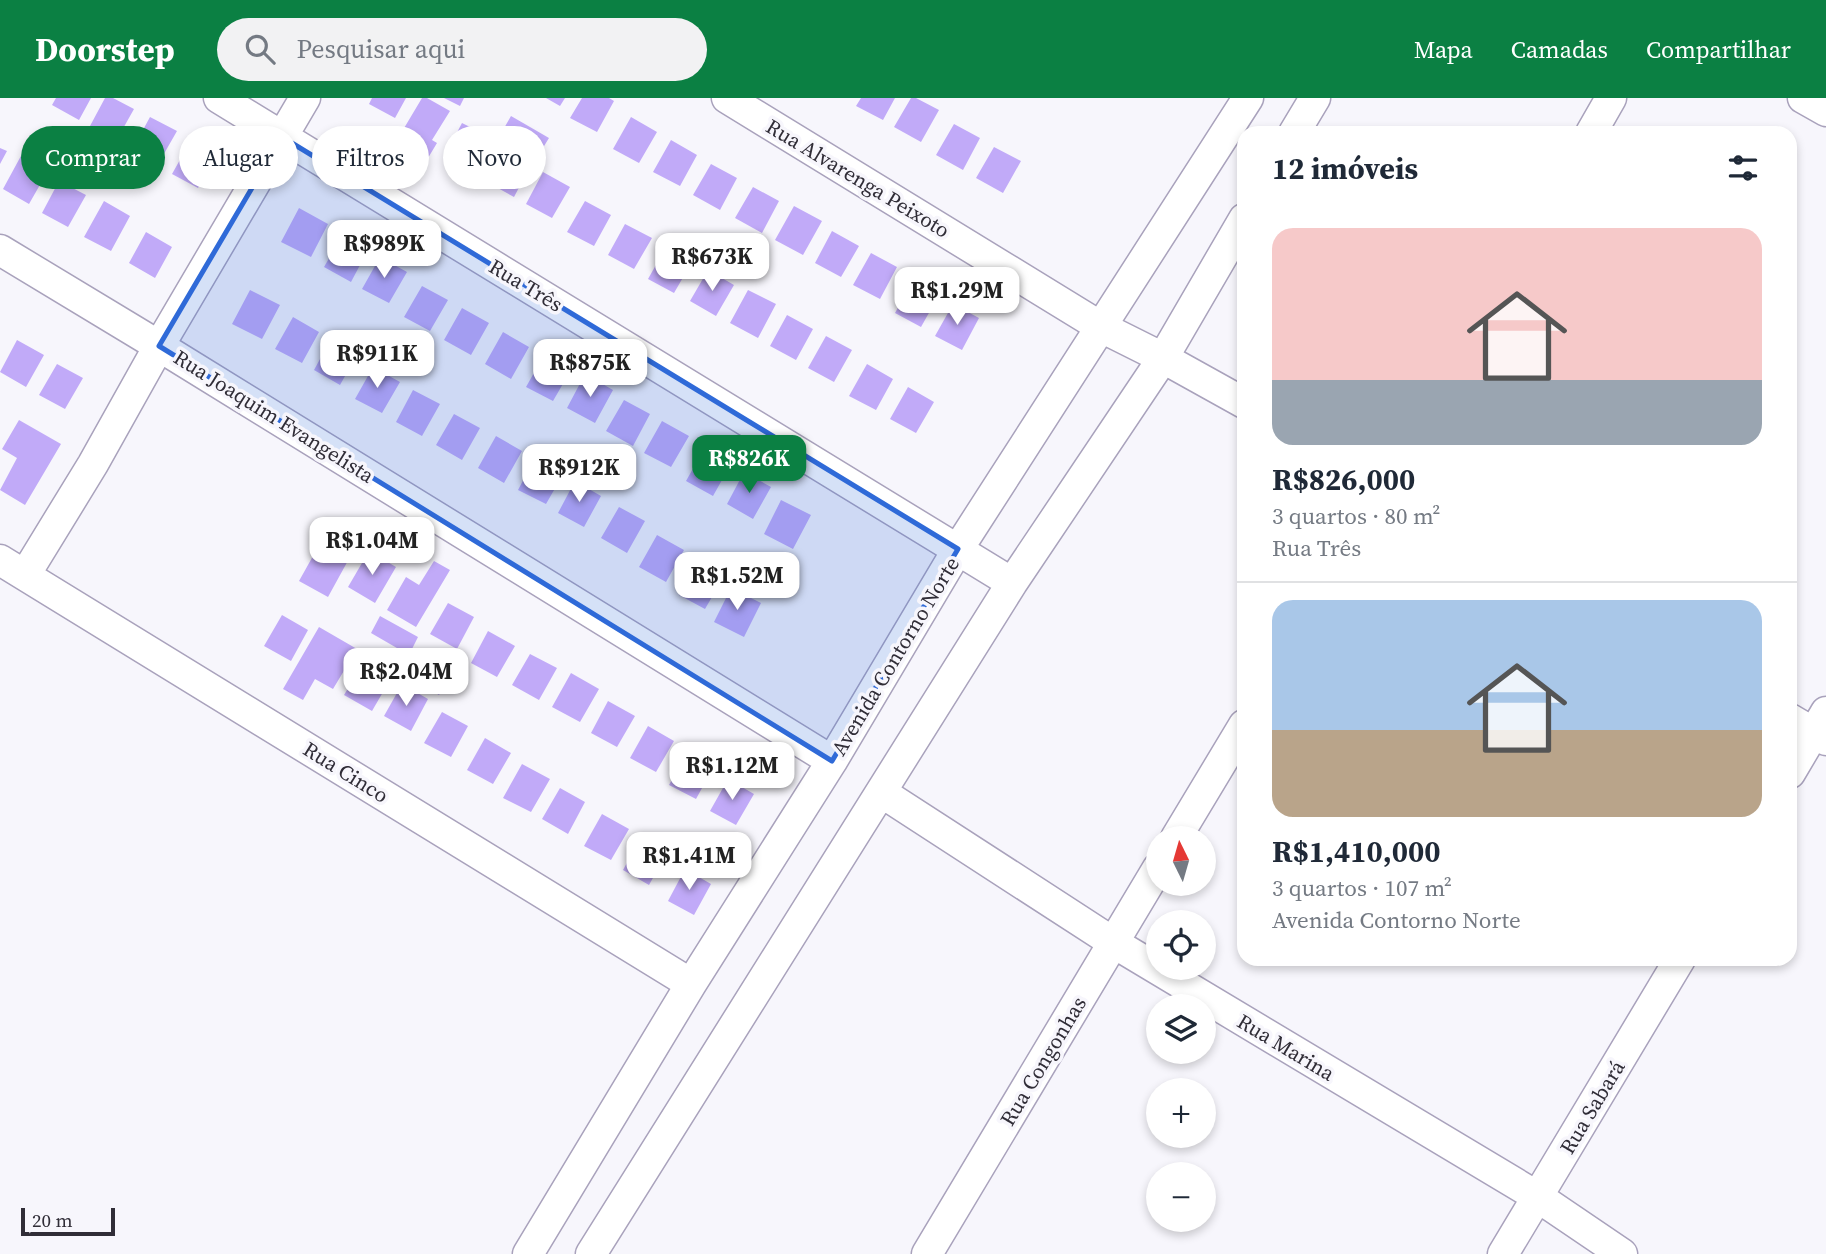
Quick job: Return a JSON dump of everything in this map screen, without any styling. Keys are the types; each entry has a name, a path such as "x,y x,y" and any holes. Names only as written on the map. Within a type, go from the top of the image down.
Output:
{"street":[{"name":"Rua Três","path":"219,98 264,126"},
{"path":"288,126 305,98"},
{"name":"Rua Alvarenga Peixoto","path":"727,98 1101,327 1237,399"},
{"name":"Avenida Contorno Norte","path":"542,1248 691,984 832,761 958,549 1248,98"},
{"path":"1595,126 1611,98"},
{"path":"1803,98 1826,111"},
{"name":"Rua Três","path":"298,147 1012,583"},
{"path":"12,568 93,464 251,189"},
{"path":"591,1254 1012,583 1163,358 1237,231"},
{"name":"Rua Joaquim Evangelista","path":"0,250 832,761"},
{"name":"Rua Cinco","path":"12,568 691,984"},
{"path":"1797,760 1814,726"},
{"path":"1184,826 1237,737"},
{"name":"Rua Marina","path":"881,792 1114,943 1538,1198 1622,1254"},
{"name":"Rua Congonhas","path":"927,1254 1146,888"},
{"name":"Rua Sabará","path":"1503,1254 1676,966"}],"highlighted area":[{"path":"282,137 958,549 832,761 159,346"}],"building":[{"path":"56,98 91,98 79,120 52,105"},
{"path":"105,98 113,98 134,109 124,126 90,126"},
{"path":"372,98 406,98 395,118 369,104"},
{"path":"422,98 427,98 450,111 432,140 437,143 429,156 429,126 405,126"},
{"path":"444,98 464,98 460,106"},
{"path":"546,98 565,98 560,106"},
{"path":"582,98 609,98 614,101 597,132 570,118"},
{"path":"861,98 895,98 883,120 856,106"},
{"path":"911,98 939,110 921,142 894,127"},
{"path":"511,116 528,126 505,126"},
{"path":"150,117 177,131 165,152 165,126 145,126"},
{"path":"631,117 657,132 639,163 613,149"},
{"path":"954,124 980,138 963,170 936,155"},
{"path":"671,140 697,155 680,186 653,172"},
{"path":"994,147 1021,161 1003,193 976,178"},
{"path":"0,148 7,151 0,164"},
{"path":"21,156 21,189 38,189 29,204 3,189"},
{"path":"179,162 179,178 172,174"},
{"path":"711,164 737,178 720,210 693,195"},
{"path":"546,174 570,187 552,218 526,204 534,189 546,189"},
{"path":"753,187 779,201 762,233 735,218"},
{"path":"55,189 74,189 86,195 68,227 42,213"},
{"path":"500,189 518,189 514,197"},
{"path":"104,201 130,216 111,251 84,237"},
{"path":"585,201 611,215 594,246 567,232"},
{"path":"794,206 822,221 803,255 775,240"},
{"path":"299,208 328,224 311,257 281,242"},
{"path":"625,224 652,238 634,269 608,255"},
{"path":"832,231 859,246 841,277 815,263"},
{"path":"146,232 172,247 155,278 129,263"},
{"path":"342,236 368,250 351,282 324,267"},
{"path":"666,247 692,262 674,293 648,279"},
{"path":"871,253 897,267 880,299 853,285"},
{"path":"380,257 407,272 389,303 362,289"},
{"path":"708,270 734,285 716,316 690,301"},
{"path":"913,281 939,295 921,327 895,313"},
{"path":"422,286 448,300 430,331 404,317"},
{"path":"250,290 280,305 262,339 232,324"},
{"path":"748,290 776,304 758,338 730,323"},
{"path":"953,304 979,318 962,350 935,336"},
{"path":"462,308 489,323 471,355 444,340"},
{"path":"787,315 813,329 796,360 770,346"},
{"path":"293,317 319,332 302,363 275,349"},
{"path":"503,332 529,347 511,379 485,364"},
{"path":"826,336 852,350 834,382 808,368"},
{"path":"331,339 358,353 340,385 314,370"},
{"path":"17,340 44,355 26,387 0,372"},
{"path":"544,355 571,370 553,401 526,387"},
{"path":"57,364 83,378 65,409 39,395"},
{"path":"867,364 893,379 876,410 849,396"},
{"path":"373,367 400,382 382,413 355,399"},
{"path":"585,374 613,390 595,423 567,408"},
{"path":"908,387 934,402 916,433 890,419"},
{"path":"413,390 440,404 422,436 396,422"},
{"path":"624,400 650,414 633,446 606,431"},
{"path":"454,414 480,428 462,460 436,445"},
{"path":"19,420 61,444 25,505 0,490 17,458 2,449"},
{"path":"662,421 689,436 671,467 644,453"},
{"path":"496,436 522,451 504,483 478,468"},
{"path":"704,449 731,464 713,496 686,481"},
{"path":"536,456 565,471 546,504 518,490"},
{"path":"744,472 771,487 753,519 727,504"},
{"path":"575,481 601,496 584,527 558,513"},
{"path":"781,500 811,515 793,549 764,534"},
{"path":"619,507 645,521 627,553 601,538"},
{"path":"327,531 356,546 328,597 299,581"},
{"path":"657,535 684,550 666,582 639,567"},
{"path":"369,551 396,567 375,603 348,587"},
{"path":"434,561 450,570 416,627 387,610 406,577 419,585"},
{"path":"696,563 723,578 705,609 679,595"},
{"path":"731,588 761,603 744,637 714,622"},
{"path":"448,603 474,617 457,649 430,634"},
{"path":"282,615 308,630 291,661 264,646"},
{"path":"380,616 418,637 409,655 371,633"},
{"path":"319,627 357,649 333,689 315,679 303,700 283,689"},
{"path":"488,631 515,646 497,677 471,663"},
{"path":"370,652 397,668 372,711 344,695"},
{"path":"530,654 557,668 539,700 512,685"},
{"path":"409,657 448,680 439,695 400,673"},
{"path":"571,673 599,689 580,722 552,707"},
{"path":"402,684 428,699 411,731 384,716"},
{"path":"608,701 635,716 617,747 591,733"},
{"path":"442,712 468,726 451,757 424,743"},
{"path":"648,726 674,741 656,772 630,758"},
{"path":"485,738 511,753 493,784 467,770"},
{"path":"687,753 713,768 696,799 669,785"},
{"path":"522,764 550,779 531,812 503,798"},
{"path":"728,779 754,794 736,825 710,811"},
{"path":"560,788 585,802 568,834 542,819"},
{"path":"602,814 629,829 611,860 584,846"},
{"path":"640,839 667,853 649,885 623,870"},
{"path":"685,869 711,884 694,915 668,901"}]}
